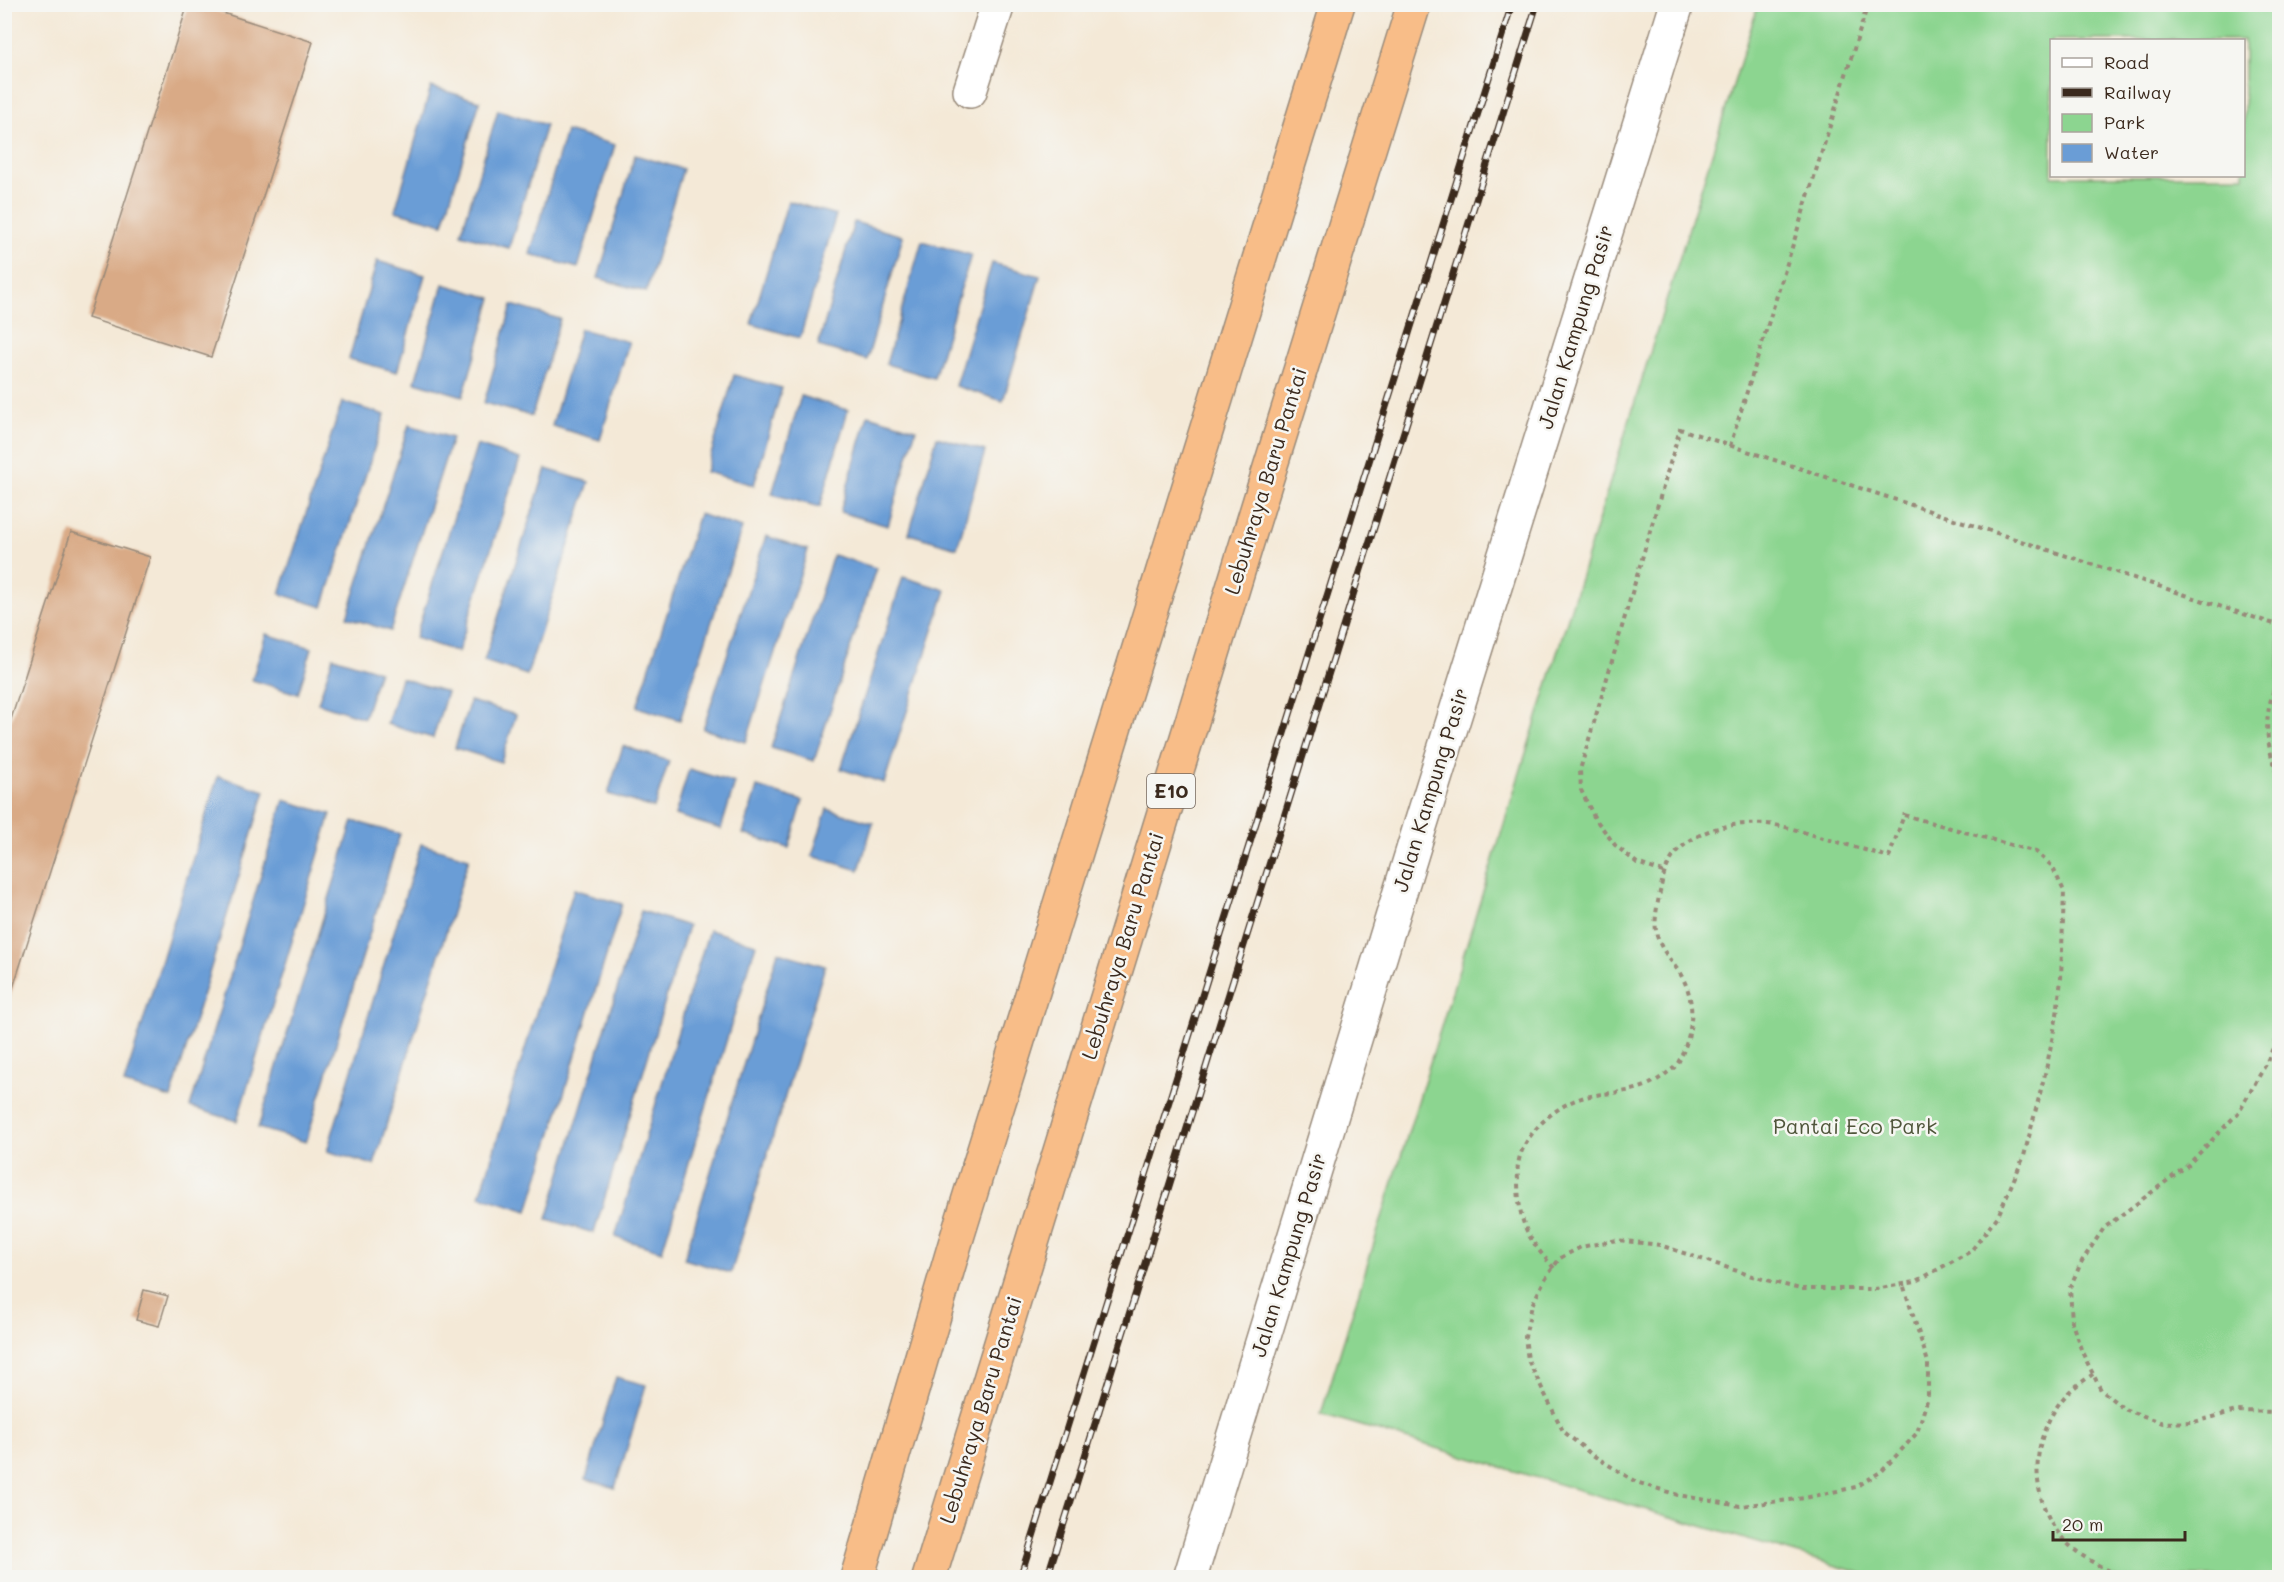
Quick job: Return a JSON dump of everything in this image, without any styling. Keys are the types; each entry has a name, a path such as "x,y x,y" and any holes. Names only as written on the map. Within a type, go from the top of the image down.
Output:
{"highway":[{"path":"857,1578 959,1233 1338,4"},
{"name":"Lebuhraya Baru Pantai","path":"929,1578 1414,4"}],"street":[{"path":"970,91 998,4"},
{"name":"Jalan Kampung Pasir","path":"1190,1578 1412,852 1677,4"}],"path":[{"path":"1730,446 1868,4"},
{"path":"1663,872 1637,863 1615,845 1594,817 1581,790 1580,770 1680,429 2280,626"},
{"path":"2280,673 2271,693 2266,720 2269,750 2280,784"},
{"path":"1554,1268 1533,1245 1523,1223 1518,1191 1518,1163 1528,1140 1545,1119 1562,1107 1585,1097 1635,1090 1655,1083 1677,1065 1687,1046 1692,1020 1691,996 1680,974 1665,955 1657,935 1657,911 1663,872 1678,849 1703,832 1739,824 1767,824 1789,828 1889,857 1904,815 2036,852 2052,866 2064,891 2061,979 2046,1070 2024,1156 1998,1216 1971,1251 1915,1282 1875,1288 1800,1289 1755,1277 1660,1245 1617,1240 1581,1247 1560,1258 1554,1268 1545,1279 1532,1305 1525,1337 1528,1360 1563,1431 1591,1454 1636,1482 1678,1495 1740,1506 1805,1498 1856,1487 1882,1471 1917,1433 1928,1398 1928,1362 1903,1284"},
{"path":"2280,1032 2266,1064 2238,1113 2188,1165 2104,1228 2082,1261 2070,1287 2072,1323 2082,1352 2101,1390 2124,1409 2163,1423 2193,1422 2235,1411 2280,1412"},
{"path":"2093,1374 2068,1393 2051,1416 2040,1440 2038,1493 2052,1523 2066,1542 2094,1562 2124,1578"}],"green space":[{"name":"Pantai Eco Park","path":"1758,5 2279,5 2279,1577 1874,1577 1321,1414"}],"water":[{"path":"431,87 480,101 443,224 395,211"},
{"path":"498,110 546,125 509,248 461,234"},
{"path":"566,131 615,145 578,268 530,254"},
{"path":"635,155 683,169 646,292 598,278"},
{"path":"788,201 836,215 800,338 751,324"},
{"path":"854,222 903,236 867,360 818,346"},
{"path":"922,241 971,255 934,378 886,364"},
{"path":"377,261 425,275 397,372 349,359"},
{"path":"992,263 1040,276 1003,401 955,386"},
{"path":"443,284 492,298 463,396 415,382"},
{"path":"512,305 560,319 532,416 484,403"},
{"path":"580,329 629,342 600,440 552,426"},
{"path":"734,375 782,388 754,485 706,472"},
{"path":"801,396 848,410 820,507 772,494"},
{"path":"342,402 385,415 323,607 280,594"},
{"path":"868,415 916,429 888,526 840,512"},
{"path":"409,425 452,438 390,631 347,617"},
{"path":"937,437 985,451 957,548 909,534"},
{"path":"477,445 520,459 458,652 415,638"},
{"path":"546,469 589,482 527,675 484,661"},
{"path":"699,514 742,528 680,720 637,707"},
{"path":"766,536 808,550 746,742 703,729"},
{"path":"833,555 876,568 814,761 771,748"},
{"path":"903,577 946,590 884,783 841,769"},
{"path":"266,634 312,648 298,694 252,680"},
{"path":"333,657 379,671 364,718 318,703"},
{"path":"401,678 447,692 433,738 387,724"},
{"path":"470,701 516,715 501,762 455,748"},
{"path":"623,746 669,761 654,808 608,794"},
{"path":"689,769 735,783 721,829 675,815"},
{"path":"218,776 265,791 171,1098 124,1084"},
{"path":"757,787 803,801 789,848 743,834"},
{"path":"284,800 331,814 237,1121 190,1107"},
{"path":"827,809 873,823 859,870 812,856"},
{"path":"353,821 400,834 306,1142 258,1128"},
{"path":"421,844 469,858 374,1165 327,1151"},
{"path":"574,889 622,904 528,1211 480,1196"},
{"path":"641,911 688,926 594,1233 547,1219"},
{"path":"709,930 756,944 662,1251 615,1237"},
{"path":"778,952 825,966 731,1273 684,1259"},
{"path":"616,1377 646,1385 615,1488 586,1479"}],"building":[{"path":"188,4 195,4 313,42 211,357 88,318"},
{"path":"71,532 150,557 5,1013 4,741"},
{"path":"144,1290 168,1296 159,1326 136,1320"}],"railway":[{"path":"1020,1578 1512,4"},
{"path":"1047,1578 1537,4"}]}
